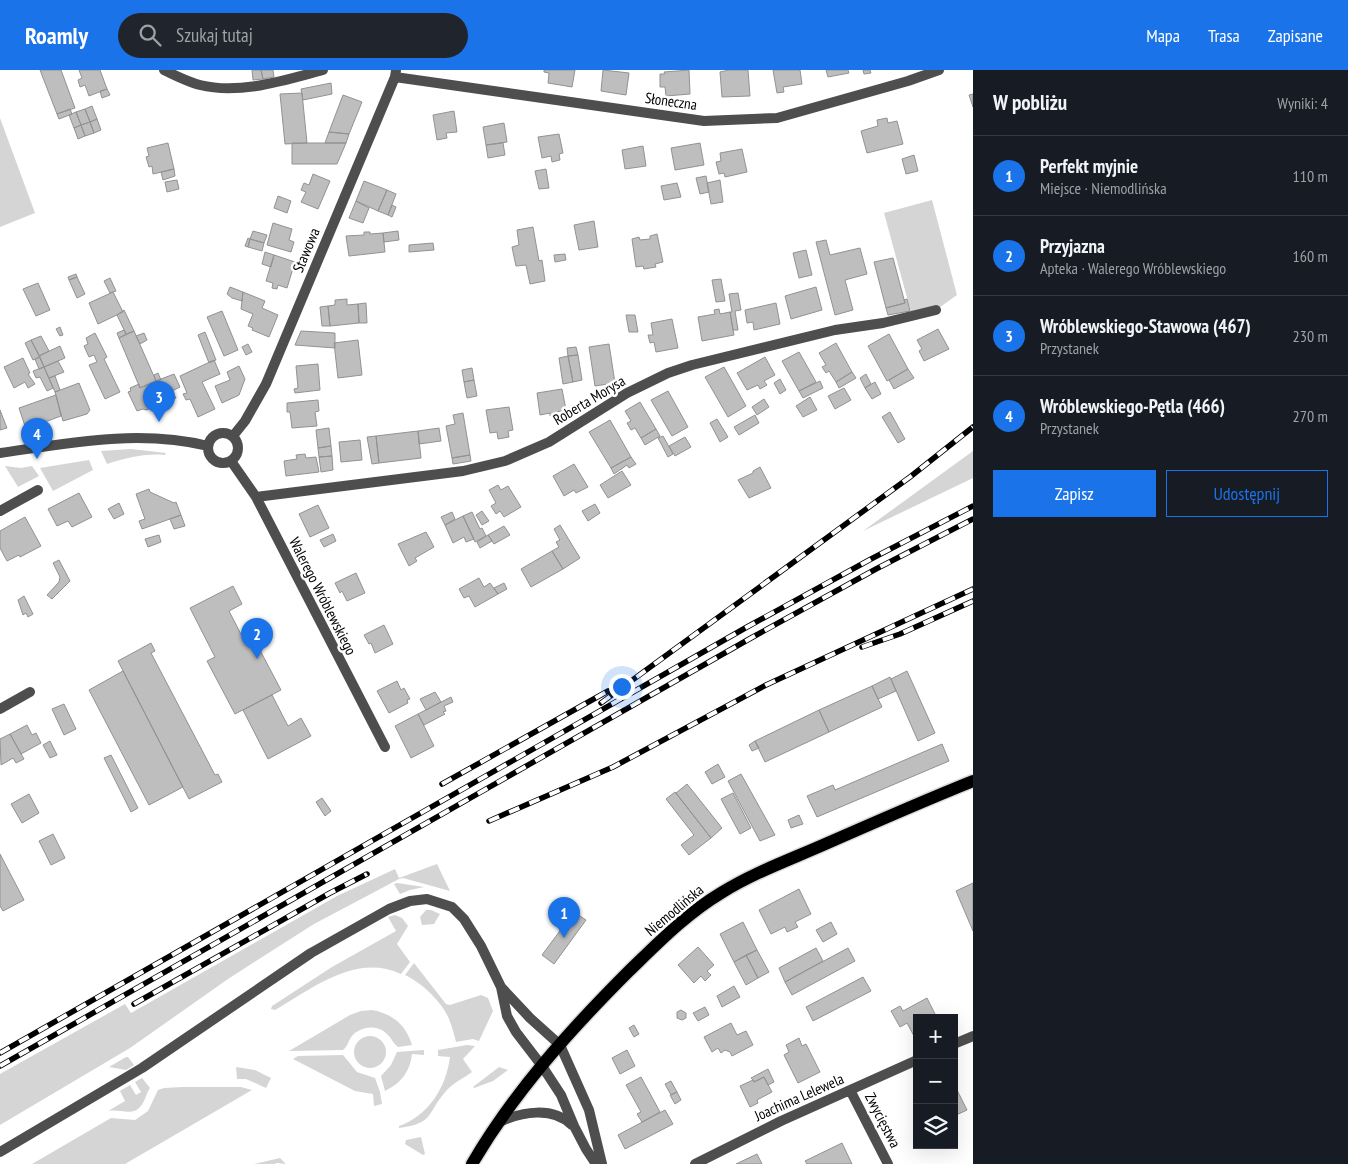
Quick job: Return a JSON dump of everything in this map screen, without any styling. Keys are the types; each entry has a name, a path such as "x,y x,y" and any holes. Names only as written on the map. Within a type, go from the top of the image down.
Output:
{"main road":[{"name":"Niemodlińska","path":"472,1164 498,1122 560,1045 596,1004 654,946 690,914 710,899 773,866 973,781"}],"street":[{"path":"164,70 202,85 228,87 262,85 323,70"},
{"name":"Słoneczna","path":"395,73 704,121 777,118 908,81 939,70"},
{"name":"Stawowa","path":"234,436 245,421 266,384 395,73"},
{"name":"Roberta Morysa","path":"256,497 464,471 505,461 550,442 627,393 668,373 692,365 836,330 883,323 936,310"},
{"path":"225,432 234,436 239,449 238,454 232,461 222,463 210,456 208,446 212,437 225,432"},
{"path":"0,453 136,437 189,441 208,446"},
{"name":"Walerego Wróblewskiego","path":"232,461 256,497 385,747"},
{"path":"0,511 38,490"},
{"path":"0,708 30,692"},
{"path":"0,1152 142,1068 311,953 389,909 410,901 427,899 452,907 474,933 501,987 507,1016 516,1032 561,1095 574,1126 596,1164"},
{"path":"501,987 530,1018 560,1045 589,1110 602,1164"},
{"path":"958,1042 973,1036"},
{"name":"Joachima Lelewela","path":"695,1164 781,1121 913,1062"},
{"name":"Zwycięstwa","path":"850,1090 888,1164"},
{"path":"498,1122 522,1114 550,1113 566,1119 574,1126"}],"shaded area":[{"path":"0,118 35,213 0,227"},
{"path":"932,200 957,295 936,310 912,316 884,213"},
{"path":"131,449 166,453 165,455 136,456 107,464 101,451"},
{"path":"973,451 973,478 863,531"},
{"path":"89,460 93,470 53,491 40,468"},
{"path":"5,466 21,468 32,466 39,476 18,487"},
{"path":"437,864 450,891 403,878 399,879 314,924 228,979 130,1048 0,1125 0,1074 125,1004 131,1013 337,896 395,869 399,878"},
{"path":"394,884 424,887 400,894"},
{"path":"426,910 440,914 434,924 422,925 420,917"},
{"path":"395,915 402,918 408,926 397,944 410,962 401,974 384,969 351,970 320,983 275,1010 271,1009 272,1006 332,967 396,931 388,917"},
{"path":"414,963 446,1004 450,1005 481,995 488,998 493,1011 479,1041 473,1039 456,1042 450,1022 442,1006 424,988 405,975"},
{"path":"372,1010 386,1014 398,1022 406,1032 412,1045 398,1047 384,1031 375,1028 365,1028 352,1036 343,1050 289,1051 350,1015"},
{"path":"370,1036 382,1040 386,1052 382,1064 370,1068 358,1064 354,1052 358,1040"},
{"path":"467,1045 475,1046 463,1059 472,1072 449,1088 424,1120 411,1126 399,1128 399,1126 419,1115 427,1108 440,1090 450,1057 438,1056 438,1050"},
{"path":"424,1050 424,1055 412,1054 407,1072 400,1081 385,1091 381,1076 391,1065 397,1052"},
{"path":"343,1055 357,1072 375,1078 382,1104 374,1106 373,1094 355,1091 293,1059 298,1056"},
{"path":"126,1057 134,1065 126,1070 109,1067"},
{"path":"236,1067 255,1070 271,1078 266,1088 246,1079 237,1079"},
{"path":"499,1067 508,1070 493,1081 473,1087"},
{"path":"142,1078 150,1088 143,1103 137,1110 130,1112 108,1111 125,1101 120,1091 130,1085 136,1095 141,1092 135,1082"},
{"path":"182,1087 241,1087 252,1090 125,1164 32,1164 111,1118 135,1120 148,1111 158,1090"},
{"path":"421,1137 425,1154 423,1155 405,1144 406,1140"},
{"path":"280,1158 286,1164 254,1164"}],"building":[{"path":"40,70 61,70 75,108 57,114"},
{"path":"79,70 100,70 107,89 89,96 85,85 80,87 78,80 82,78"},
{"path":"252,70 261,70 263,79 253,80"},
{"path":"261,70 273,70 274,77 263,79"},
{"path":"544,70 575,70 572,87 548,83 549,73 544,72"},
{"path":"603,70 629,73 626,95 601,91"},
{"path":"689,70 690,94 666,96 665,87 660,87 660,74"},
{"path":"748,70 750,96 722,97 720,72"},
{"path":"773,70 800,70 802,84 783,87 784,92 777,93"},
{"path":"826,70 848,70 849,73 828,77"},
{"path":"863,70 870,70 871,73 864,74"},
{"path":"331,83 332,94 303,100 301,89"},
{"path":"107,89 110,95 102,98 100,91"},
{"path":"302,93 307,143 285,144 280,94"},
{"path":"973,94 973,107 969,95"},
{"path":"343,95 362,102 349,134 329,132"},
{"path":"92,106 97,119 90,122 85,109"},
{"path":"70,109 72,114 59,119 57,114"},
{"path":"85,109 90,122 81,125 76,112"},
{"path":"454,111 457,132 446,133 447,138 437,140 433,115"},
{"path":"76,112 81,125 74,128 69,115"},
{"path":"887,118 888,123 897,121 903,144 867,153 861,131 878,126 877,120"},
{"path":"97,119 101,130 94,133 90,122"},
{"path":"90,122 94,133 85,136 81,125"},
{"path":"504,123 507,142 486,145 483,127"},
{"path":"81,125 85,136 78,139 74,128"},
{"path":"329,132 349,134 346,143 325,143"},
{"path":"559,134 563,153 559,154 560,160 552,162 551,156 542,158 538,137"},
{"path":"168,143 174,169 153,174 152,166 149,167 146,157 149,156 147,148"},
{"path":"292,143 346,143 337,164 292,164"},
{"path":"503,143 505,155 488,158 486,145"},
{"path":"700,143 704,165 675,170 671,148"},
{"path":"643,146 646,166 625,169 622,150"},
{"path":"742,149 747,172 725,177 724,173 719,174 716,162 721,161 720,153"},
{"path":"914,155 918,171 906,174 902,159"},
{"path":"174,169 175,176 163,180 161,172"},
{"path":"546,169 549,188 539,189 535,171"},
{"path":"313,174 330,181 318,209 301,202 306,192 301,190 304,183 309,185"},
{"path":"706,176 709,192 700,194 696,178"},
{"path":"177,180 179,189 167,192 165,182"},
{"path":"720,180 723,202 711,204 707,183"},
{"path":"364,181 387,190 378,211 356,201"},
{"path":"677,183 681,197 664,200 661,186"},
{"path":"387,190 396,194 388,215 378,211"},
{"path":"278,196 291,201 287,213 274,208"},
{"path":"356,201 369,208 363,223 349,218"},
{"path":"392,205 396,207 392,217 388,215"},
{"path":"594,221 598,247 579,250 574,225"},
{"path":"273,223 292,229 289,240 294,242 291,252 267,245"},
{"path":"533,227 539,261 542,260 545,281 530,284 526,265 516,266 512,247 519,245 517,230"},
{"path":"253,231 267,235 264,243 250,239"},
{"path":"398,231 399,240 384,242 383,233"},
{"path":"364,232 370,232 370,234 383,233 385,252 349,256 346,236 364,235"},
{"path":"657,234 663,262 655,264 656,267 644,269 643,266 636,267 632,239 639,237 640,240 650,239 650,236"},
{"path":"248,238 250,239 248,247 245,246"},
{"path":"250,239 264,243 262,251 248,247"},
{"path":"826,240 830,255 860,248 867,274 845,280 853,310 835,315 816,242"},
{"path":"433,243 434,250 409,252 409,245"},
{"path":"806,250 812,275 799,278 793,253"},
{"path":"265,252 274,255 271,267 262,264"},
{"path":"565,254 566,260 555,262 554,255"},
{"path":"274,255 295,262 287,288 278,285 277,289 272,288 273,283 266,281"},
{"path":"893,258 905,303 886,308 874,262"},
{"path":"76,274 77,277 69,280 68,277"},
{"path":"77,277 85,294 77,298 69,280"},
{"path":"110,278 116,291 110,293 104,281"},
{"path":"721,279 725,301 716,302 712,280"},
{"path":"38,283 50,310 36,316 23,289"},
{"path":"230,287 243,292 242,301 232,298 227,294"},
{"path":"816,287 822,310 791,319 785,296"},
{"path":"113,292 123,312 98,324 89,303"},
{"path":"243,292 265,301 262,308 278,315 269,337 252,330 253,328 248,326 253,314 241,309"},
{"path":"738,293 741,310 735,311 738,330 733,330 729,294"},
{"path":"347,299 347,305 358,304 359,323 330,326 328,306 335,305 335,300"},
{"path":"907,299 910,311 888,315 886,308 905,303 904,300"},
{"path":"366,303 367,323 359,323 358,304"},
{"path":"776,303 780,324 754,330 753,322 747,323 745,310"},
{"path":"328,306 330,326 322,326 320,307"},
{"path":"719,309 720,314 730,312 734,335 702,341 698,317 715,314 714,310"},
{"path":"124,310 134,331 126,334 117,315"},
{"path":"222,311 238,350 224,356 207,317"},
{"path":"626,315 635,315 638,332 629,332"},
{"path":"672,319 678,348 656,352 654,342 650,343 648,335 653,335 651,323"},
{"path":"60,327 63,335 60,336 56,329"},
{"path":"938,329 949,349 924,361 919,351 922,349 917,340"},
{"path":"124,330 126,334 119,338 117,333"},
{"path":"134,331 156,381 140,388 119,338"},
{"path":"301,331 335,333 335,348 295,345"},
{"path":"205,332 216,360 209,363 198,335"},
{"path":"95,333 107,357 104,359 120,392 105,399 89,365 97,362 94,355 89,357 84,346 88,344 86,338"},
{"path":"144,333 147,340 140,344 136,336"},
{"path":"889,334 908,369 887,381 868,346"},
{"path":"41,336 49,351 39,356 31,340"},
{"path":"31,340 40,357 33,360 25,343"},
{"path":"358,340 362,375 338,378 334,343"},
{"path":"836,343 852,372 836,382 829,371 826,373 822,367 826,365 819,353"},
{"path":"248,344 252,352 246,355 242,347"},
{"path":"609,344 615,383 595,386 589,347"},
{"path":"60,346 65,358 44,367 39,356"},
{"path":"576,347 578,355 568,356 567,348"},
{"path":"799,352 816,382 799,391 782,361"},
{"path":"578,355 582,380 573,382 568,356"},
{"path":"568,356 573,382 563,384 559,358"},
{"path":"40,357 44,367 39,369 35,359"},
{"path":"765,357 775,375 764,381 767,385 760,389 758,385 747,390 737,373"},
{"path":"23,358 30,373 28,374 35,384 28,388 25,382 14,388 4,367"},
{"path":"214,360 220,374 202,382 215,409 198,417 190,399 186,400 183,394 187,393 180,376"},
{"path":"58,361 64,372 49,378 44,367"},
{"path":"318,364 320,390 295,393 294,389 298,388 296,366"},
{"path":"239,366 245,379 239,395 222,403 215,386 230,380 227,372"},
{"path":"44,367 53,388 47,391 40,377 36,378 33,371"},
{"path":"724,367 746,406 728,417 705,377"},
{"path":"472,368 474,380 464,382 462,370"},
{"path":"908,369 914,378 894,389 889,380"},
{"path":"852,372 856,378 839,388 836,382"},
{"path":"158,373 161,380 156,381 154,375"},
{"path":"174,374 180,387 172,391 176,398 166,402 156,381"},
{"path":"866,374 871,384 865,388 860,378"},
{"path":"55,376 60,390 55,392 49,378"},
{"path":"780,379 786,390 780,394 774,383"},
{"path":"474,380 477,396 467,398 464,382"},
{"path":"156,381 165,400 154,404 154,407 137,411 128,392 131,391 130,388 139,384 140,388"},
{"path":"820,381 823,388 803,398 799,391"},
{"path":"875,382 881,394 872,399 865,388"},
{"path":"79,383 90,410 87,414 63,421 55,392"},
{"path":"844,388 851,400 835,409 828,396"},
{"path":"562,389 566,410 557,412 558,415 550,416 550,413 540,415 537,393"},
{"path":"668,391 688,427 672,436 651,400"},
{"path":"56,395 61,416 26,429 19,408"},
{"path":"810,397 817,410 803,417 796,406"},
{"path":"764,399 769,407 757,415 752,407"},
{"path":"318,400 319,411 315,412 317,426 292,428 290,412 287,412 287,403"},
{"path":"640,402 656,429 641,438 635,428 631,430 627,423 631,421 625,411"},
{"path":"509,407 513,430 508,431 509,437 498,439 497,432 490,433 486,410"},
{"path":"0,410 7,428 0,430"},
{"path":"890,412 905,439 898,443 882,417"},
{"path":"463,413 470,455 452,458 446,426 455,424 453,415"},
{"path":"755,415 759,423 739,435 734,427"},
{"path":"717,419 728,437 720,442 710,423"},
{"path":"610,420 631,457 611,468 589,432"},
{"path":"329,428 331,446 318,448 316,430"},
{"path":"439,428 441,441 419,444 418,431"},
{"path":"656,429 660,436 645,445 641,438"},
{"path":"418,431 421,458 379,463 376,436"},
{"path":"376,436 379,463 372,464 367,437"},
{"path":"663,436 673,454 668,457 658,438"},
{"path":"685,437 691,447 675,456 669,446"},
{"path":"360,440 362,460 341,462 339,442"},
{"path":"331,446 332,456 319,457 318,448"},
{"path":"305,454 306,458 316,457 319,472 286,476 284,461 297,459 296,455"},
{"path":"470,455 471,461 453,464 452,458"},
{"path":"332,456 333,470 321,472 319,457"},
{"path":"631,457 636,464 629,468 627,465 614,474 611,468"},
{"path":"574,464 588,487 576,493 574,490 564,496 553,476"},
{"path":"760,467 771,488 749,498 738,480 753,473 753,471"},
{"path":"622,471 631,485 608,498 600,485"},
{"path":"498,485 501,490 508,486 521,507 504,517 500,511 496,514 491,506 496,503 489,490"},
{"path":"149,489 150,492 174,503 176,502 181,515 142,529 139,521 145,519 136,494"},
{"path":"79,493 92,517 72,527 68,521 57,526 48,509"},
{"path":"119,503 124,514 114,519 108,509"},
{"path":"595,504 600,513 588,521 582,511"},
{"path":"318,505 329,528 310,537 299,514"},
{"path":"482,511 489,521 482,525 476,515"},
{"path":"452,512 455,519 445,525 441,517"},
{"path":"472,512 480,529 482,528 486,536 475,542 463,516"},
{"path":"181,515 185,526 174,529 170,519"},
{"path":"463,516 474,539 466,542 464,537 453,543 445,525"},
{"path":"25,517 41,546 20,557 19,555 7,561 0,548 0,531"},
{"path":"560,525 580,558 563,569 552,551 559,547 556,542 560,540 554,529"},
{"path":"504,526 510,535 494,544 488,535"},
{"path":"426,532 434,547 415,558 417,561 409,566 398,544"},
{"path":"333,534 336,541 324,547 320,540"},
{"path":"159,535 161,542 148,547 145,539"},
{"path":"488,535 492,541 480,548 477,542"},
{"path":"552,551 563,569 531,587 521,569"},
{"path":"59,560 70,581 52,599 47,595 59,582 60,577 53,563"},
{"path":"356,573 365,593 347,601 335,583"},
{"path":"479,578 484,587 490,583 498,594 475,607 469,596 464,598 459,589"},
{"path":"504,583 507,589 498,594 494,588"},
{"path":"233,586 242,604 229,611 245,642 253,637 281,690 235,714 207,661 215,657 190,608"},
{"path":"24,596 33,614 28,617 26,613 23,615 18,600"},
{"path":"384,625 393,644 375,653 371,643 369,644 364,635"},
{"path":"151,643 155,651 151,653 215,775 218,774 222,782 189,799 118,661"},
{"path":"123,671 183,787 149,805 89,690"},
{"path":"907,671 935,733 918,741 891,679"},
{"path":"890,677 896,691 878,699 872,686"},
{"path":"397,681 401,690 404,688 410,699 407,700 408,703 389,713 377,691"},
{"path":"872,686 882,707 829,732 819,710"},
{"path":"435,692 441,702 426,710 420,699"},
{"path":"272,695 288,726 301,718 311,736 268,759 243,710"},
{"path":"451,697 453,702 444,706 446,711 443,712 445,714 424,725 418,714"},
{"path":"64,704 76,729 64,735 52,709"},
{"path":"819,710 829,732 765,762 755,741"},
{"path":"418,714 434,746 411,758 395,726"},
{"path":"27,725 32,735 36,733 41,743 21,754 10,734"},
{"path":"10,734 24,759 16,763 13,758 1,765 0,739"},
{"path":"50,741 57,755 50,758 43,745"},
{"path":"755,741 759,748 752,751 749,745"},
{"path":"942,744 949,761 817,817 807,796 833,785 835,790"},
{"path":"111,755 138,808 131,812 104,758"},
{"path":"718,764 725,777 712,784 705,772"},
{"path":"741,774 775,835 760,841 728,781"},
{"path":"687,784 722,828 711,838 676,793"},
{"path":"675,792 711,838 689,855 681,845 694,835 666,799"},
{"path":"733,793 751,828 740,834 721,799"},
{"path":"29,794 39,813 22,823 11,804"},
{"path":"322,798 331,811 325,816 316,802"},
{"path":"799,815 803,824 791,828 788,820"},
{"path":"53,834 65,858 51,865 39,841"},
{"path":"0,854 24,900 3,911 0,906"},
{"path":"973,883 973,931 956,891"},
{"path":"799,889 811,914 795,922 798,927 787,932 785,927 771,934 759,910"},
{"path":"574,912 586,920 554,964 542,955"},
{"path":"743,922 757,950 734,962 720,934"},
{"path":"831,922 837,934 823,942 816,930"},
{"path":"698,947 714,965 707,971 711,975 705,981 701,976 694,983 678,965"},
{"path":"816,948 823,961 785,982 779,968"},
{"path":"848,948 855,961 792,995 785,982"},
{"path":"757,950 769,972 758,978 746,955"},
{"path":"746,955 758,978 746,985 734,962"},
{"path":"863,977 871,991 813,1021 806,1007"},
{"path":"734,986 740,997 722,1007 717,996"},
{"path":"927,998 935,1014 913,1014 913,1034 907,1023 900,1027 891,1011 900,1006 903,1011"},
{"path":"705,1007 709,1015 698,1021 693,1013"},
{"path":"681,1010 686,1013 686,1018 682,1020 677,1018 677,1012"},
{"path":"731,1023 737,1035 746,1031 753,1045 732,1056 730,1052 725,1050 721,1053 718,1048 712,1052 704,1037"},
{"path":"634,1025 639,1034 634,1037 629,1028"},
{"path":"799,1038 802,1046 806,1044 820,1072 798,1083 784,1055 789,1052 786,1045"},
{"path":"627,1050 635,1066 620,1074 612,1058"},
{"path":"768,1069 774,1082 768,1085 764,1077 754,1082 751,1078"},
{"path":"641,1077 660,1112 642,1122 637,1114 641,1112 626,1085"},
{"path":"764,1077 772,1092 757,1100 758,1103 750,1107 740,1086"},
{"path":"671,1081 677,1092 671,1095 665,1084"},
{"path":"677,1092 681,1100 675,1104 670,1095"},
{"path":"958,1092 967,1110 958,1114"},
{"path":"665,1110 673,1124 625,1149 618,1135"},
{"path":"842,1143 852,1164 807,1164 805,1161"},
{"path":"757,1154 762,1164 736,1164"}],"railway":[{"path":"601,703 910,477 973,427"},
{"path":"0,1053 747,627 973,506"},
{"path":"0,1066 751,638 876,569 973,519"},
{"path":"489,821 613,767 766,685 973,589"},
{"path":"862,647 900,634 973,601"},
{"path":"442,784 608,691"},
{"path":"134,1004 367,874"}],"place":[{"name":"Wróblewskiego-Stawowa (467)","path":"159,422"},
{"name":"Wróblewskiego-Pętla (466)","path":"37,459"},
{"name":"Przyjazna","path":"257,659"},
{"name":"Perfekt myjnie","path":"564,938"}]}
